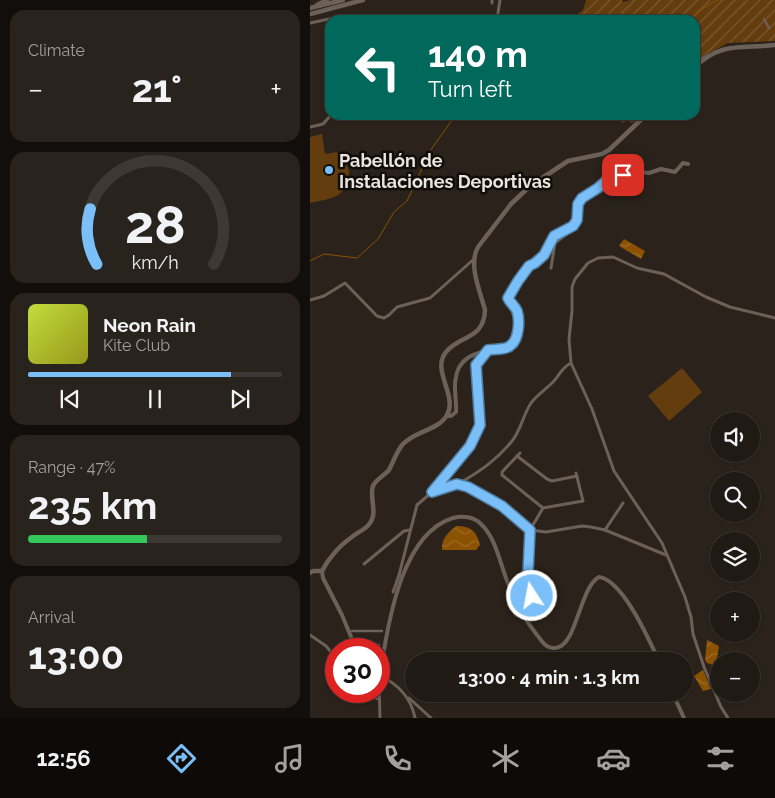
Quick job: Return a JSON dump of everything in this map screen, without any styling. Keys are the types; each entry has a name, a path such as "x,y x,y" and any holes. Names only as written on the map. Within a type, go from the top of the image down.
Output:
{"main road":[{"path":"310,8 327,0"},
{"path":"310,8 343,0"},
{"path":"310,14 363,0"},
{"path":"700,62 709,54 730,47 775,45"},
{"path":"310,573 322,571 325,564 348,540 370,523 373,514 372,489 374,484 388,471 398,450 414,435 435,426 447,416 450,404 442,358 446,351 471,337 478,330 484,317 474,259 478,247 511,204 530,186 568,161 602,154 609,150 641,120"}],"street":[{"path":"498,13 500,0"},
{"path":"310,23 325,20"},
{"path":"764,20 769,28"},
{"path":"310,127 323,124 327,120"},
{"path":"447,416 451,416 456,412 456,376 458,370 470,356 488,350 510,347 513,344 518,319 516,308 508,298 529,266 544,255 554,236 573,226 577,220 578,204 582,198 608,179 637,172 649,173 660,169 676,172 683,163 688,164"},
{"path":"551,268 555,243 577,226 580,217 578,214"},
{"path":"728,718 721,707 704,667 693,634 691,617 685,597 662,544 614,471 592,408 571,363 569,339 572,287 575,278 588,264 598,258 613,258 637,268 664,274 714,301 775,318"},
{"path":"310,300 324,296 345,283 377,316 384,318 390,315 397,307 430,298 474,259"},
{"path":"386,638 417,505 432,492 470,446 480,425 476,365 488,350"},
{"path":"432,492 457,484 478,472 495,459 516,436 535,398 552,383 564,367 571,363"},
{"path":"539,618 532,596 528,573 530,530 543,508 583,501 577,475 552,481 547,479 518,454 502,472 502,475 543,508"},
{"path":"457,484 468,487 495,501 530,530 546,532 582,526 605,530 666,555"},
{"path":"605,530 623,503"},
{"path":"393,592 415,551 428,534 445,521 456,517 467,517 475,519 488,531 507,582 525,620 545,645 552,648 562,646 579,615 590,585 599,577 605,578 620,591 654,652"},
{"path":"364,564 404,531 410,530"},
{"path":"322,571 323,578 353,638"},
{"path":"507,582 524,598 532,596"},
{"path":"352,631 382,631"},
{"path":"310,635 325,645"},
{"path":"390,682 398,686 405,694"},
{"path":"409,702 415,718"},
{"path":"413,702 431,718"},
{"path":"677,702 684,718"},
{"path":"380,703 380,718"}],"shaded area":[{"path":"586,0 622,0 623,2 631,0 775,0 775,41 728,43 707,54 700,60 700,15 576,15 583,10"},
{"name":"Pabellón de Instalaciones Deportivas","path":"322,134 325,154 337,152 348,168 349,176 346,186 338,195 310,203 310,137"},
{"path":"682,368 702,392 669,421 648,396"}],"water":[{"path":"624,239 645,251 641,259 619,246"},
{"path":"456,526 469,528 475,533 480,545 476,550 442,550 444,539"},
{"path":"707,640 719,646 718,652 710,652 710,664 705,660"},
{"path":"703,670 710,689 703,691 694,676"}],"waterway":[{"path":"695,15 718,0"},
{"path":"310,261 324,254 357,258 378,239 394,212 407,201 430,151 452,120"}],"place":[{"name":"Pabellón de Instalaciones Deportivas","path":"329,170"}],"route":[{"path":"532,596 528,573 530,530 495,501 468,487 457,484 432,492 470,446 480,425 475,374 476,365 488,350 510,347 513,344 516,335 518,313 508,298 518,281 529,266 544,255 551,239 573,226 577,220 577,208 582,198 608,179 623,175"}]}
